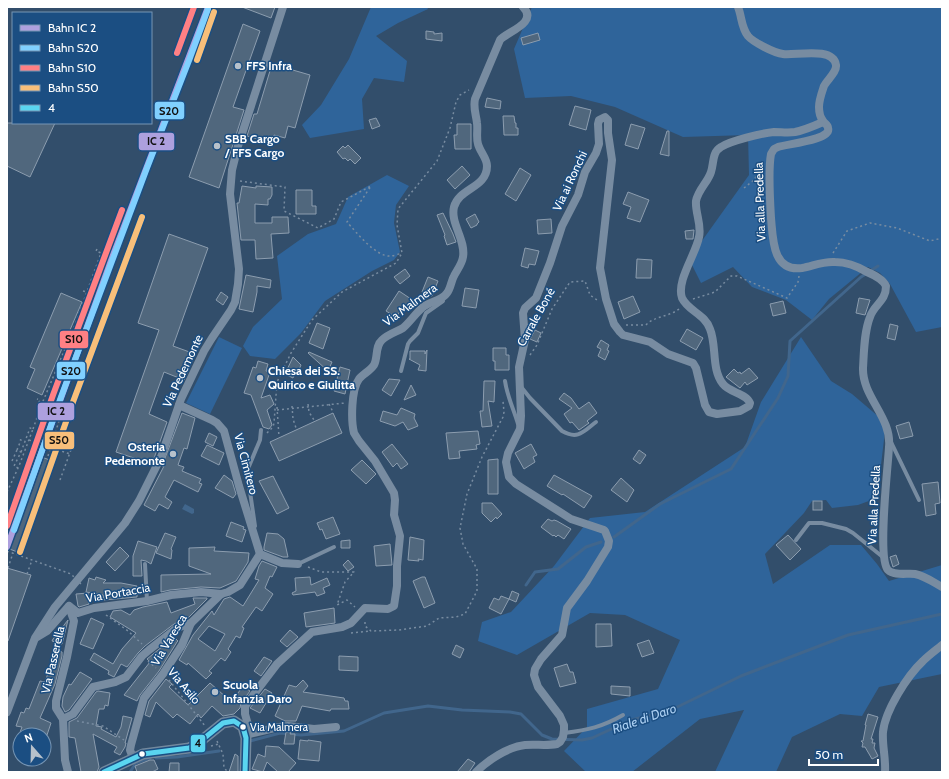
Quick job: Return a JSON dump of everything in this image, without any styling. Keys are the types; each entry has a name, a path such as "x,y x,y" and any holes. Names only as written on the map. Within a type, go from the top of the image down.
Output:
{"street":[{"name":"Via Pedemonte","path":"7,712 35,638 55,607 125,523 139,501 161,457 179,405 204,351 235,302 238,284 238,269 230,194 231,180 238,146 283,7"},
{"name":"Via alla Predella","path":"738,7 745,32 753,40 780,54 821,54 834,60 835,68 824,86 819,102 820,114 823,122 827,124 829,131 824,136 778,147 772,151 770,158 770,205 773,242 781,262 785,265 794,268 801,268 824,262 844,263 858,267 872,274 883,281 886,286 884,298 873,311 868,323 863,373 865,385 882,417 890,440 883,513 884,558 887,568 891,572 922,575 942,587"},
{"name":"Via Malmera","path":"245,738 248,728 245,706 277,664 312,632 342,627 351,623 365,608 388,609 395,604 400,536 394,515 394,493 375,461 354,433 354,391 358,381 374,366 380,342 407,325 424,307 442,297 449,290 452,278 463,258 463,250 454,216 455,205 461,196 482,180 486,171 486,163 478,143 474,107 475,99 500,40 506,34 522,27 526,18 526,8"},
{"name":"Via ai Ronchi","path":"562,737 564,725 560,716 538,687 534,675 535,669 541,659 562,635 567,608 603,555 608,547 609,541 606,531 571,519 512,481 507,471 506,457 520,429 521,416 519,367 524,340 523,313 525,308 536,298 550,263 562,226 578,195 585,172 596,153 599,144 598,122 605,117 609,122 608,133 612,160 600,268 606,299 614,324"},
{"path":"614,324 623,335 650,342 668,354 693,363 696,368 705,406 709,412 717,414 740,411 749,406 749,401 742,395 724,385 718,375 711,330 701,315 684,302 681,294 681,288 699,237 700,226 696,200 711,172 717,151 723,146 768,133 794,132 823,122"},
{"name":"Via Cimitero","path":"179,405 217,423 224,431 260,554"},
{"path":"260,554 282,564 298,564"},
{"name":"Via Varesca","path":"133,758 130,750 131,744 144,698 163,674 182,645 191,622 221,594 240,585 260,554"},
{"name":"Via Portaccia","path":"69,606 78,613 94,608 178,594 201,592 221,594"},
{"path":"35,638 47,631 69,606"},
{"name":"Via Passerella","path":"63,719 55,704 74,621 69,606"},
{"path":"68,772 65,760 63,719 73,714 93,687 115,682 126,677 142,656 149,650 177,628 191,622"},
{"path":"885,772 885,755 882,735 886,717 899,692 914,671 923,661 942,645"},
{"path":"104,772 143,754 189,748 197,744 222,723 234,721 243,727 245,738 245,772"},
{"path":"245,738 279,727 288,726 314,729 336,727"},
{"path":"476,772 493,760 515,748 528,745 553,745 562,737"}],"lane":[{"path":"401,371 408,344 418,333 428,310 442,302 442,297"},
{"path":"505,381 507,395 520,429"},
{"path":"519,384 530,398 562,431 570,435 578,435 596,422"},
{"path":"255,540 256,535 247,471 262,430"},
{"path":"890,440 919,500"},
{"path":"796,540 808,523 822,523 853,533 884,558"},
{"path":"298,564 334,547"},
{"path":"145,564 147,600"},
{"path":"562,737 611,722 623,715"}],"path":[{"path":"259,441 273,427 277,382 281,372 312,320 342,292 396,263 402,253 397,225 398,209 437,161 450,128 456,102 460,95 467,90 480,86"},
{"path":"744,188 754,180 761,167"},
{"path":"231,180 285,187 284,211 318,228 334,219 341,202 371,186 347,222 360,236 382,255 391,256 402,253"},
{"path":"831,257 847,232 870,223 897,228 930,241 942,238"},
{"path":"7,492 75,325 101,253 96,251 97,249"},
{"path":"614,324 646,326 649,321 675,312 681,308 684,302 715,292 731,276 738,276 786,298 798,282 801,268"},
{"name":"Carrale Boné","path":"519,367 533,352 552,309 570,282 585,281 590,295 598,301"},
{"path":"83,291 87,292"},
{"path":"358,633 427,626 439,618 456,617 465,614 477,591 477,569 464,544 460,528 467,494 482,458 504,417 502,399 507,395"},
{"path":"37,399 40,400 38,405 41,406"},
{"path":"279,437 277,409 353,402"},
{"path":"329,404 333,412"},
{"path":"309,405 310,412 314,420"},
{"path":"292,407 293,420 296,428"},
{"path":"48,456 59,421"},
{"path":"18,468 14,466 30,428 33,429"},
{"path":"12,461 21,440 18,439"},
{"path":"29,440 70,454"},
{"path":"60,480 72,448"},
{"path":"17,450 21,452"},
{"path":"7,551 71,574 82,585"},
{"path":"8,568 13,554"},
{"path":"27,574 32,560"},
{"path":"298,564 321,572 354,572 345,582 337,605 347,600 357,608"},
{"path":"94,608 128,631 149,650"},
{"path":"366,619 365,626 371,631"},
{"name":"Via Asilo","path":"142,656 170,680 208,730"},
{"path":"63,719 103,726 131,744"},
{"path":"218,742 223,754 224,768 228,772"}],"shaded area":[{"path":"371,7 427,7 428,9 398,23 376,36 407,61 404,82 374,78 362,99 364,129 310,138 302,125 321,105 349,59"},
{"path":"532,7 942,7 942,327 916,332 890,284 880,273 868,267 829,299 812,320 786,300 752,287 733,267 701,283 689,259 749,175 748,135 683,137 615,107 571,96 525,98 514,49"},
{"path":"387,175 409,186 396,205 394,223 400,252 394,260 372,271 325,301 301,333 275,359 250,356 243,346 253,327 282,299 277,256 308,234 336,224 348,197"},
{"path":"219,337 242,348 210,414 186,403"},
{"path":"801,337 831,381 852,394 886,423 877,498 858,505 832,508 826,500 812,501 804,513 765,554 773,584 830,545 861,545 889,581 942,565 942,674 879,687 862,716 840,714 792,737 776,772 715,772 744,710 700,719 632,772 586,772 564,751 587,727 587,709 658,689 680,640 625,615 590,613 517,655 478,641 482,622 511,612 554,566 590,518 645,512 745,447 761,402"},
{"path":"185,504 194,509 194,513 192,514 182,509"}],"building":[{"path":"242,7 275,7 271,18"},
{"path":"243,24 260,31 233,107 244,110 219,188 189,177"},
{"path":"426,31 434,32 434,34 442,33 442,41 426,39"},
{"path":"538,33 540,40 523,45 521,38"},
{"path":"272,64 310,75 295,128 288,126 285,138 274,135 272,143 247,136 254,114 257,114"},
{"path":"487,98 501,101 500,109 485,107"},
{"path":"575,106 591,110 586,130 569,125"},
{"path":"503,116 514,116 516,128 518,128 518,135 504,135"},
{"path":"376,118 380,126 372,129 369,120"},
{"path":"7,123 55,124 30,177 7,166"},
{"path":"457,124 471,124 471,149 455,149 454,135 457,135"},
{"path":"631,124 645,128 638,149 625,145"},
{"path":"667,131 669,131 669,156 660,154"},
{"path":"348,145 361,158 355,164 350,159 348,161 345,158 343,159 337,152 343,146 345,148"},
{"path":"462,166 470,175 455,189 447,180"},
{"path":"520,168 531,175 516,201 505,194"},
{"path":"242,186 256,188 256,186 272,187 272,195 270,199 268,199 268,205 255,204 255,223 272,223 272,217 288,217 289,233 271,234 273,258 256,259 255,240 241,240 237,203 239,203"},
{"path":"296,190 312,190 312,206 316,206 316,214 296,214"},
{"path":"628,192 649,200 640,222 627,218 631,207 623,204"},
{"path":"443,213 456,242 447,245 445,235 437,215"},
{"path":"475,214 479,222 471,228 466,219"},
{"path":"551,219 552,233 538,234 537,220"},
{"path":"694,230 693,239 686,239 685,231"},
{"path":"169,234 208,248 173,346 195,354 184,380 164,372 149,414 167,422 153,461 147,459 146,462 116,452 159,330 138,323"},
{"path":"525,248 539,251 535,265 529,264 528,268 521,266"},
{"path":"637,259 652,260 651,278 636,278"},
{"path":"405,269 410,276 400,284 394,277"},
{"path":"246,275 271,280 270,288 257,286 253,312 239,309"},
{"path":"428,277 438,281 432,296 422,292"},
{"path":"465,288 479,290 476,308 462,306"},
{"path":"399,291 414,301 409,309 404,306 396,317 386,311"},
{"path":"221,292 228,297 223,305 216,300"},
{"path":"61,293 82,302 42,395 27,388 35,369 30,367"},
{"path":"633,296 640,312 624,319 618,302"},
{"path":"859,298 870,300 865,315 856,313"},
{"path":"783,301 786,313 773,316 770,304"},
{"path":"317,323 330,328 323,349 309,343"},
{"path":"890,324 898,326 895,340 887,338"},
{"path":"687,329 703,338 696,350 680,341"},
{"path":"535,330 541,333 537,342 530,339"},
{"path":"601,340 609,345 607,350 609,351 605,360 598,356 601,349 597,347"},
{"path":"493,348 506,348 506,355 509,355 509,370 495,370"},
{"path":"427,350 426,371 418,370 420,365 409,359 410,351 425,351 425,354"},
{"path":"309,352 332,362 328,371 308,353"},
{"path":"293,357 301,365 293,378 285,374"},
{"path":"258,361 268,364 266,371 270,372 261,398 270,395 274,404 267,410 272,425 269,429 263,427 251,395 244,393 253,367 256,368"},
{"path":"340,367 350,370 345,394 334,391"},
{"path":"749,368 758,378 747,385 745,382 740,388 726,377 734,369 741,374"},
{"path":"389,379 400,380 391,396 382,390"},
{"path":"484,381 495,381 494,402 488,401 492,426 482,427 480,411 483,411"},
{"path":"411,385 416,395 404,400"},
{"path":"564,393 571,398 579,409 589,402 597,413 587,421 589,423 579,430 572,422 570,423 564,414 572,408 559,399"},
{"path":"401,408 415,414 414,418 418,426 408,430 403,422 395,426 380,421 383,411 397,415"},
{"path":"182,413 195,418 187,449 184,448 178,465 184,467 182,471 201,479 199,483 202,484 198,492 174,480 165,497 172,502 168,509 159,504 155,511 144,505 164,466 162,466"},
{"path":"333,413 342,433 279,461 270,442"},
{"path":"909,422 913,436 900,439 896,426"},
{"path":"478,431 480,444 476,445 477,449 459,451 460,458 449,459 446,433"},
{"path":"209,433 217,437 213,446 205,442"},
{"path":"392,444 408,464 401,469 397,463 393,467 382,452"},
{"path":"531,444 537,455 533,457 535,462 524,469 515,453"},
{"path":"207,445 224,453 219,465 201,456"},
{"path":"639,450 646,455 640,464 633,459"},
{"path":"42,457 52,461 20,553 7,548 7,509 22,514"},
{"path":"498,459 498,494 488,494 488,460"},
{"path":"362,460 376,474 366,484 351,470"},
{"path":"224,475 232,481 236,494 233,498 215,488"},
{"path":"554,475 592,496 584,508 563,494 562,495 547,486"},
{"path":"273,476 289,508 277,514 259,481"},
{"path":"621,478 634,490 627,502 611,490"},
{"path":"938,482 940,503 935,504 936,514 926,516 922,484"},
{"path":"813,501 822,501 822,510 813,510"},
{"path":"482,503 492,503 502,514 491,522 482,513"},
{"path":"333,517 340,534 326,539 322,529 320,530 317,523"},
{"path":"548,519 557,521 571,529 564,539 558,535 556,537 554,535 553,536 541,527"},
{"path":"231,522 244,527 243,529 246,530 242,542 226,536"},
{"path":"165,533 176,537 171,549 171,559 156,553"},
{"path":"267,533 278,534 284,539 288,557 283,557 264,550"},
{"path":"788,535 801,549 790,560 776,545"},
{"path":"410,537 424,540 423,560 408,560"},
{"path":"350,540 350,548 341,548 341,541"},
{"path":"138,541 157,547 151,564 141,560 142,576 133,576 133,556"},
{"path":"390,544 392,565 376,566 374,546"},
{"path":"120,547 129,556 115,571 106,562"},
{"path":"215,547 214,551 249,553 248,562 236,581 220,588 201,587 161,592 161,575 211,574 189,566 189,548"},
{"path":"896,555 899,564 893,567 890,557"},
{"path":"348,560 354,567 348,571 343,565"},
{"path":"262,561 277,567 272,577 270,576 265,588 273,594 262,611 256,607 242,627 244,628 240,638 236,636 228,649 231,652 225,661 221,658 209,671 212,673 206,679 188,663 187,665 179,660 193,635 212,611 214,615 224,599 230,597 243,606 259,580 255,579","holes":["209,626 225,634 215,651 198,639"]},
{"path":"7,568 31,575 8,641 7,641"},
{"path":"96,577 106,580 103,583 121,583 137,586 137,597 104,600 103,595 86,592 89,578 95,580"},
{"path":"310,577 311,585 327,578 330,585 323,588 325,593 317,596 315,592 293,595 292,593 296,591 295,578"},
{"path":"425,577 435,603 424,608 413,581"},
{"path":"512,591 519,594 516,602 509,599"},
{"path":"88,593 89,604 79,607 76,594"},
{"path":"501,596 509,599 501,614 489,608 494,598 499,600"},
{"path":"193,598 207,599 188,618 174,624 145,646 127,667 121,664 114,677 108,674 109,671 90,660 94,653 113,664 122,649 136,633 110,617 113,611 121,610 130,615 134,610 167,602 171,613 195,604"},
{"path":"334,608 335,623 306,627 304,613"},
{"path":"91,618 104,624 93,649 80,644"},
{"path":"68,620 62,644 52,641 53,639"},
{"path":"596,624 611,624 612,646 596,647"},
{"path":"290,630 298,637 287,647 280,641"},
{"path":"174,637 178,641 159,671 137,701 124,695 150,662 147,659"},
{"path":"649,640 654,653 642,657 637,644"},
{"path":"456,645 464,649 460,658 452,654"},
{"path":"56,650 62,652 55,684 40,718 51,723 50,727 16,726 21,712 24,713 26,708 29,709 40,681 45,682"},
{"path":"339,656 358,657 358,671 339,670"},
{"path":"264,657 272,661 261,676 254,671"},
{"path":"567,664 570,672 573,672 576,683 560,687 554,668"},
{"path":"80,672 92,679 69,710 65,712 62,706 63,697 69,684 71,685"},
{"path":"166,679 172,684 169,687 188,705 210,683 227,698 228,696 233,700 243,686 250,691 241,703 240,708 234,714 223,716 212,706 201,718 198,714 190,724 177,714 173,718 156,702 150,717 145,715 149,701"},
{"path":"303,680 308,686 303,692 344,698 345,701 348,701 349,709 331,709 330,711 302,706 296,721 285,721 275,716 289,685 296,687"},
{"path":"611,686 630,687 630,696 611,694"},
{"path":"265,689 272,693 260,713 250,708"},
{"path":"98,691 110,693 108,706 105,705 104,709 99,709 96,726 102,727 101,729 116,737 121,727 123,716 132,718 125,747 120,755 114,752 117,747 93,734 99,767 97,772 81,772 75,738 69,737 69,722 77,718"},
{"path":"868,714 878,717 871,739 873,739 872,743 875,743 874,748 878,756 872,759 865,747 862,747 863,743 861,741 863,741"},
{"path":"286,732 295,734 294,744 284,744"},
{"path":"300,740 321,742 319,761 298,759"},
{"path":"266,746 279,747 296,763 288,772 278,772 267,762 263,772 252,769 258,754 265,757"},
{"path":"235,754 238,756 238,772 229,772"},
{"path":"468,759 475,763 469,772 457,772"},
{"path":"150,760 154,760 158,769 152,772 137,772 135,766"},
{"path":"170,763 179,763 179,772 169,772"}],"waterway":[{"path":"614,537 660,504 731,469 778,398 788,376 790,341 861,277 878,266"},
{"path":"526,585 535,572 558,569 586,547 601,542"},
{"name":"Riale di Daro","path":"250,741 280,733 301,735 344,731 384,713 428,706 521,714 542,735 552,739 582,740 592,738 631,720 669,711 741,676 848,635 942,614"},
{"name":"Riale di Daro","path":"156,758 177,757 219,751"},
{"name":"Riale di Daro","path":"130,772 136,763 150,758"}],"transit line":[{"path":"7,547 113,255 208,7"},
{"name":"4","path":"104,772 143,754 189,748 197,744 223,723 234,721 243,727 246,738 245,772"}],"rail line":[{"name":"S10","path":"177,53 194,7"},
{"name":"S20","path":"14,530 61,397 208,9"},
{"name":"S50","path":"197,60 214,12"},
{"name":"S10","path":"7,526 53,395 122,210"},
{"name":"S50","path":"20,552 73,402 142,217"}],"place":[{"name":"FFS Infra","path":"238,66"},
{"name":"SBB Cargo / FFS Cargo","path":"217,146"},
{"name":"Chiesa dei SS. Quirico e Giulitta","path":"260,378"},
{"name":"Osteria Pedemonte","path":"173,454"},
{"name":"Scuola Infanzia Daro","path":"215,692"},
{"name":"Via Malmera","path":"243,727"}]}
